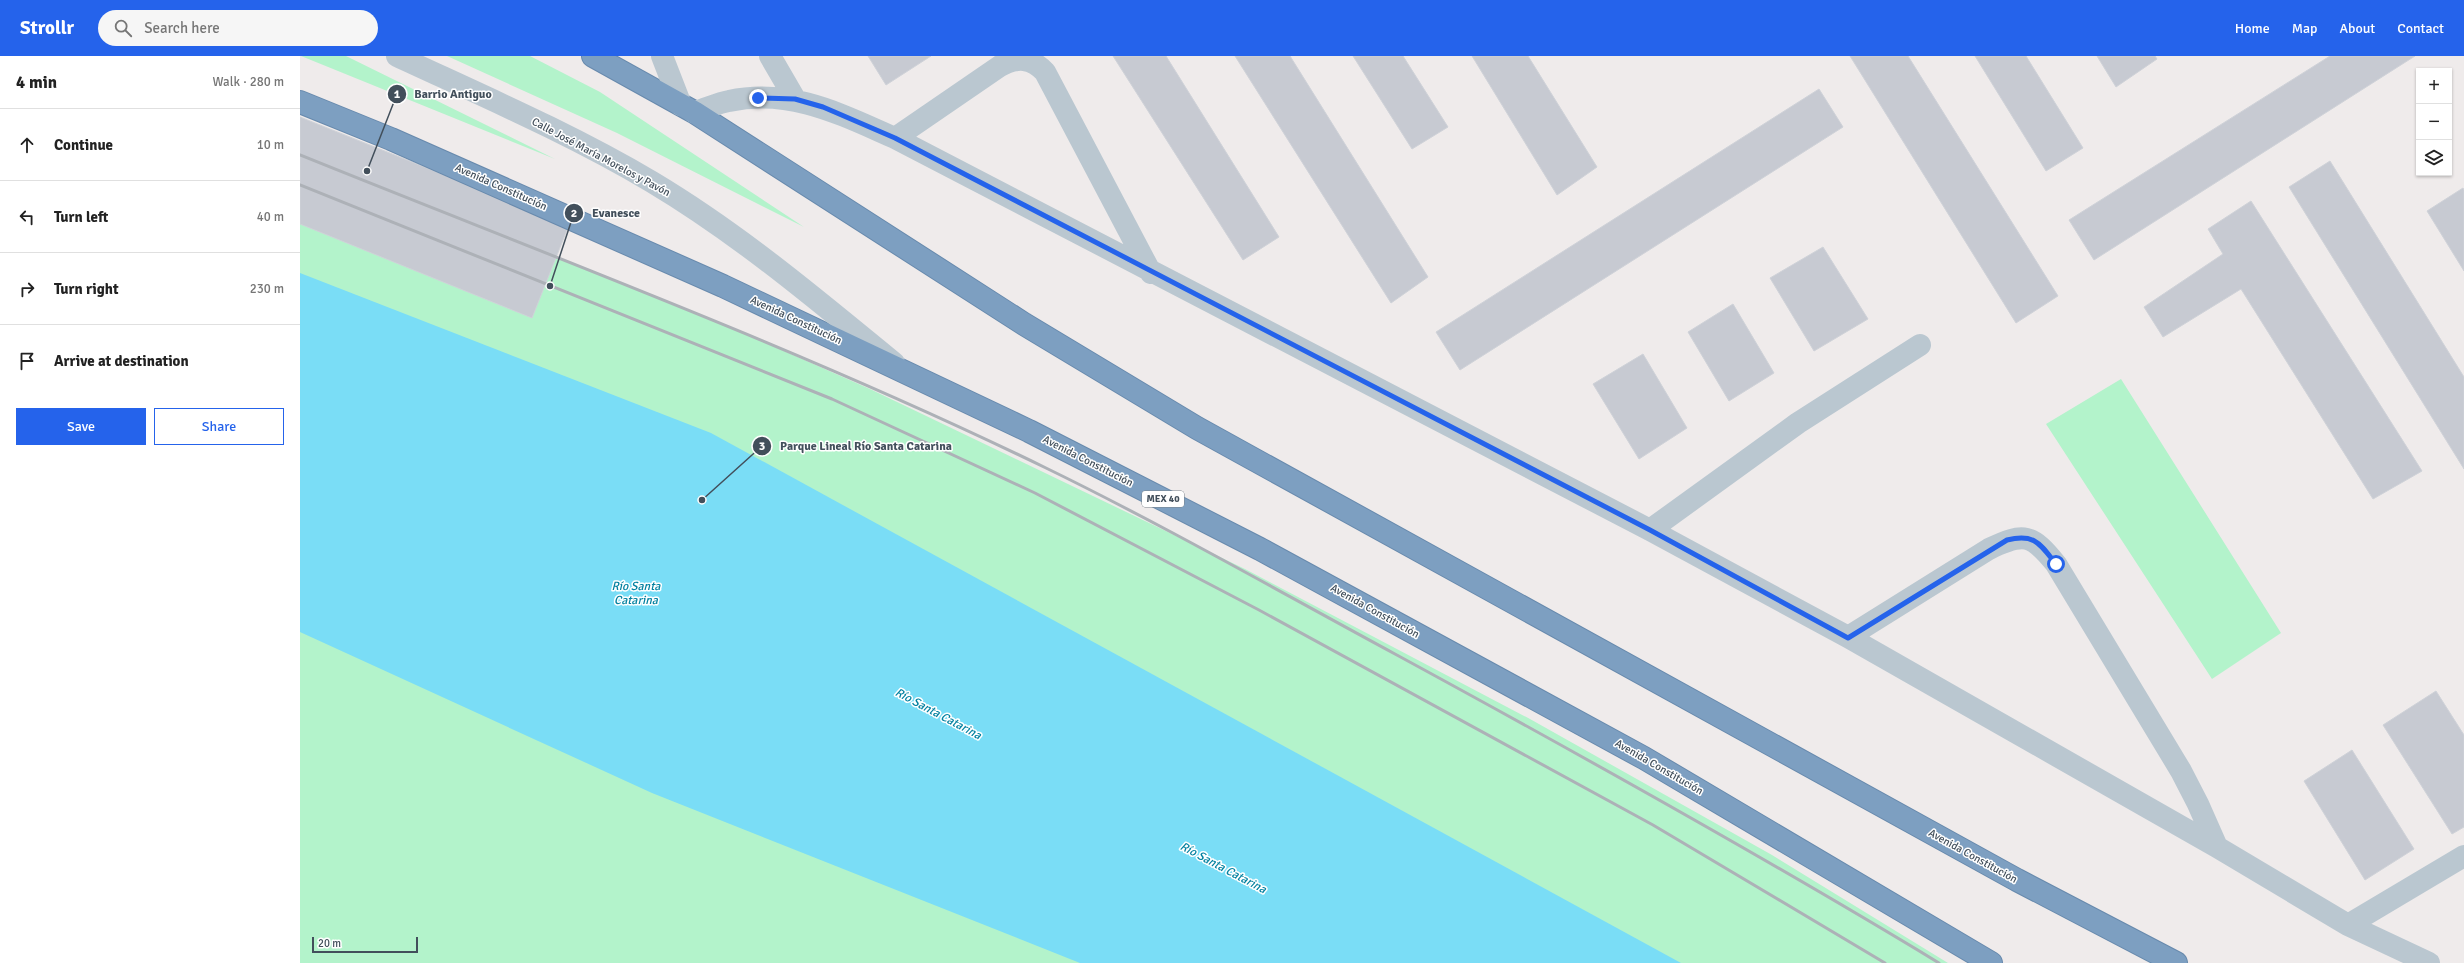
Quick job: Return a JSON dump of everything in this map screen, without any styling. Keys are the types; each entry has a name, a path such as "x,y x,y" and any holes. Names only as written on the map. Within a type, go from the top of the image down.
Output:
{"highway":[{"name":"Avenida Constitución","path":"593,56 688,108 1024,324 1197,428 1989,865 2176,963"},
{"name":"Avenida Constitución","path":"300,102 391,139 716,282 1029,431 1260,549 1623,747 1991,963"}],"street":[{"name":"Calle José María Morelos y Pavón","path":"397,56 551,129 652,182 751,247 903,370"},
{"path":"662,56 688,108 728,101 758,98 795,99 823,107 895,138 1151,273 1650,530 1848,638 2217,847 2348,925 2429,963"},
{"path":"770,56 795,99"},
{"path":"895,138 1000,66 1010,61 1022,59 1032,61 1045,72 1151,273"},
{"path":"1650,530 1798,423 1920,345"},
{"path":"1848,638 1989,549 2007,540 2022,537 2032,539 2041,546 2056,564 2173,758 2198,804 2217,847"},
{"path":"2348,925 2464,856"}],"green space":[{"path":"301,56 346,56 555,159"},
{"path":"447,56 530,56 600,92 804,227 617,133"},
{"path":"300,153 732,328 870,389 1245,569 1530,719 1772,855 1948,963 300,963"},
{"path":"2121,379 2281,633 2212,679 2046,424"}],"water":[{"name":"Río Santa Catarina","path":"300,273 711,433 1681,963 1080,963 652,793 300,632"}],"building":[{"path":"868,56 931,56 886,85"},
{"path":"1113,56 1166,56 1279,237 1243,260"},
{"path":"1235,56 1290,56 1428,277 1391,303"},
{"path":"1353,56 1403,56 1448,127 1412,149"},
{"path":"1472,56 1528,56 1597,167 1557,195"},
{"path":"1850,56 1908,56 2058,296 2016,323"},
{"path":"1975,56 2026,56 2083,148 2046,171"},
{"path":"2097,56 2155,56 2157,59 2116,87"},
{"path":"2330,56 2415,56 2094,260 2069,220"},
{"path":"1819,89 1843,127 1460,370 1436,332"},
{"path":"300,117 569,225 532,318 300,224"},
{"path":"2330,161 2464,377 2464,469 2289,187"},
{"path":"2463,188 2464,190 2464,271 2427,211"},
{"path":"2251,201 2422,471 2373,499 2241,289 2163,337 2144,307 2223,254 2208,229"},
{"path":"1823,247 1868,319 1814,351 1770,278"},
{"path":"1733,304 1774,373 1729,401 1688,332"},
{"path":"1643,354 1687,428 1639,459 1593,384"},
{"path":"2436,691 2464,735 2464,827 2452,834 2383,725"},
{"path":"2352,750 2414,849 2365,880 2304,781"}],"railway":[{"path":"300,155 582,267 770,344 955,425 1046,468 1178,536 1533,729 1805,883 1939,963"},
{"path":"300,185 832,399 1035,493 1259,610 1653,825 1885,963"}],"place":[{"name":"Barrio Antiguo","path":"367,171"},
{"name":"Evanesce","path":"550,286"},
{"name":"Parque Lineal Río Santa Catarina","path":"702,500"}],"route":[{"path":"758,98 795,99 823,107 895,138 1151,273 1650,530 1848,638 1989,549 2007,540 2022,537 2032,539 2041,546 2056,564"}]}
